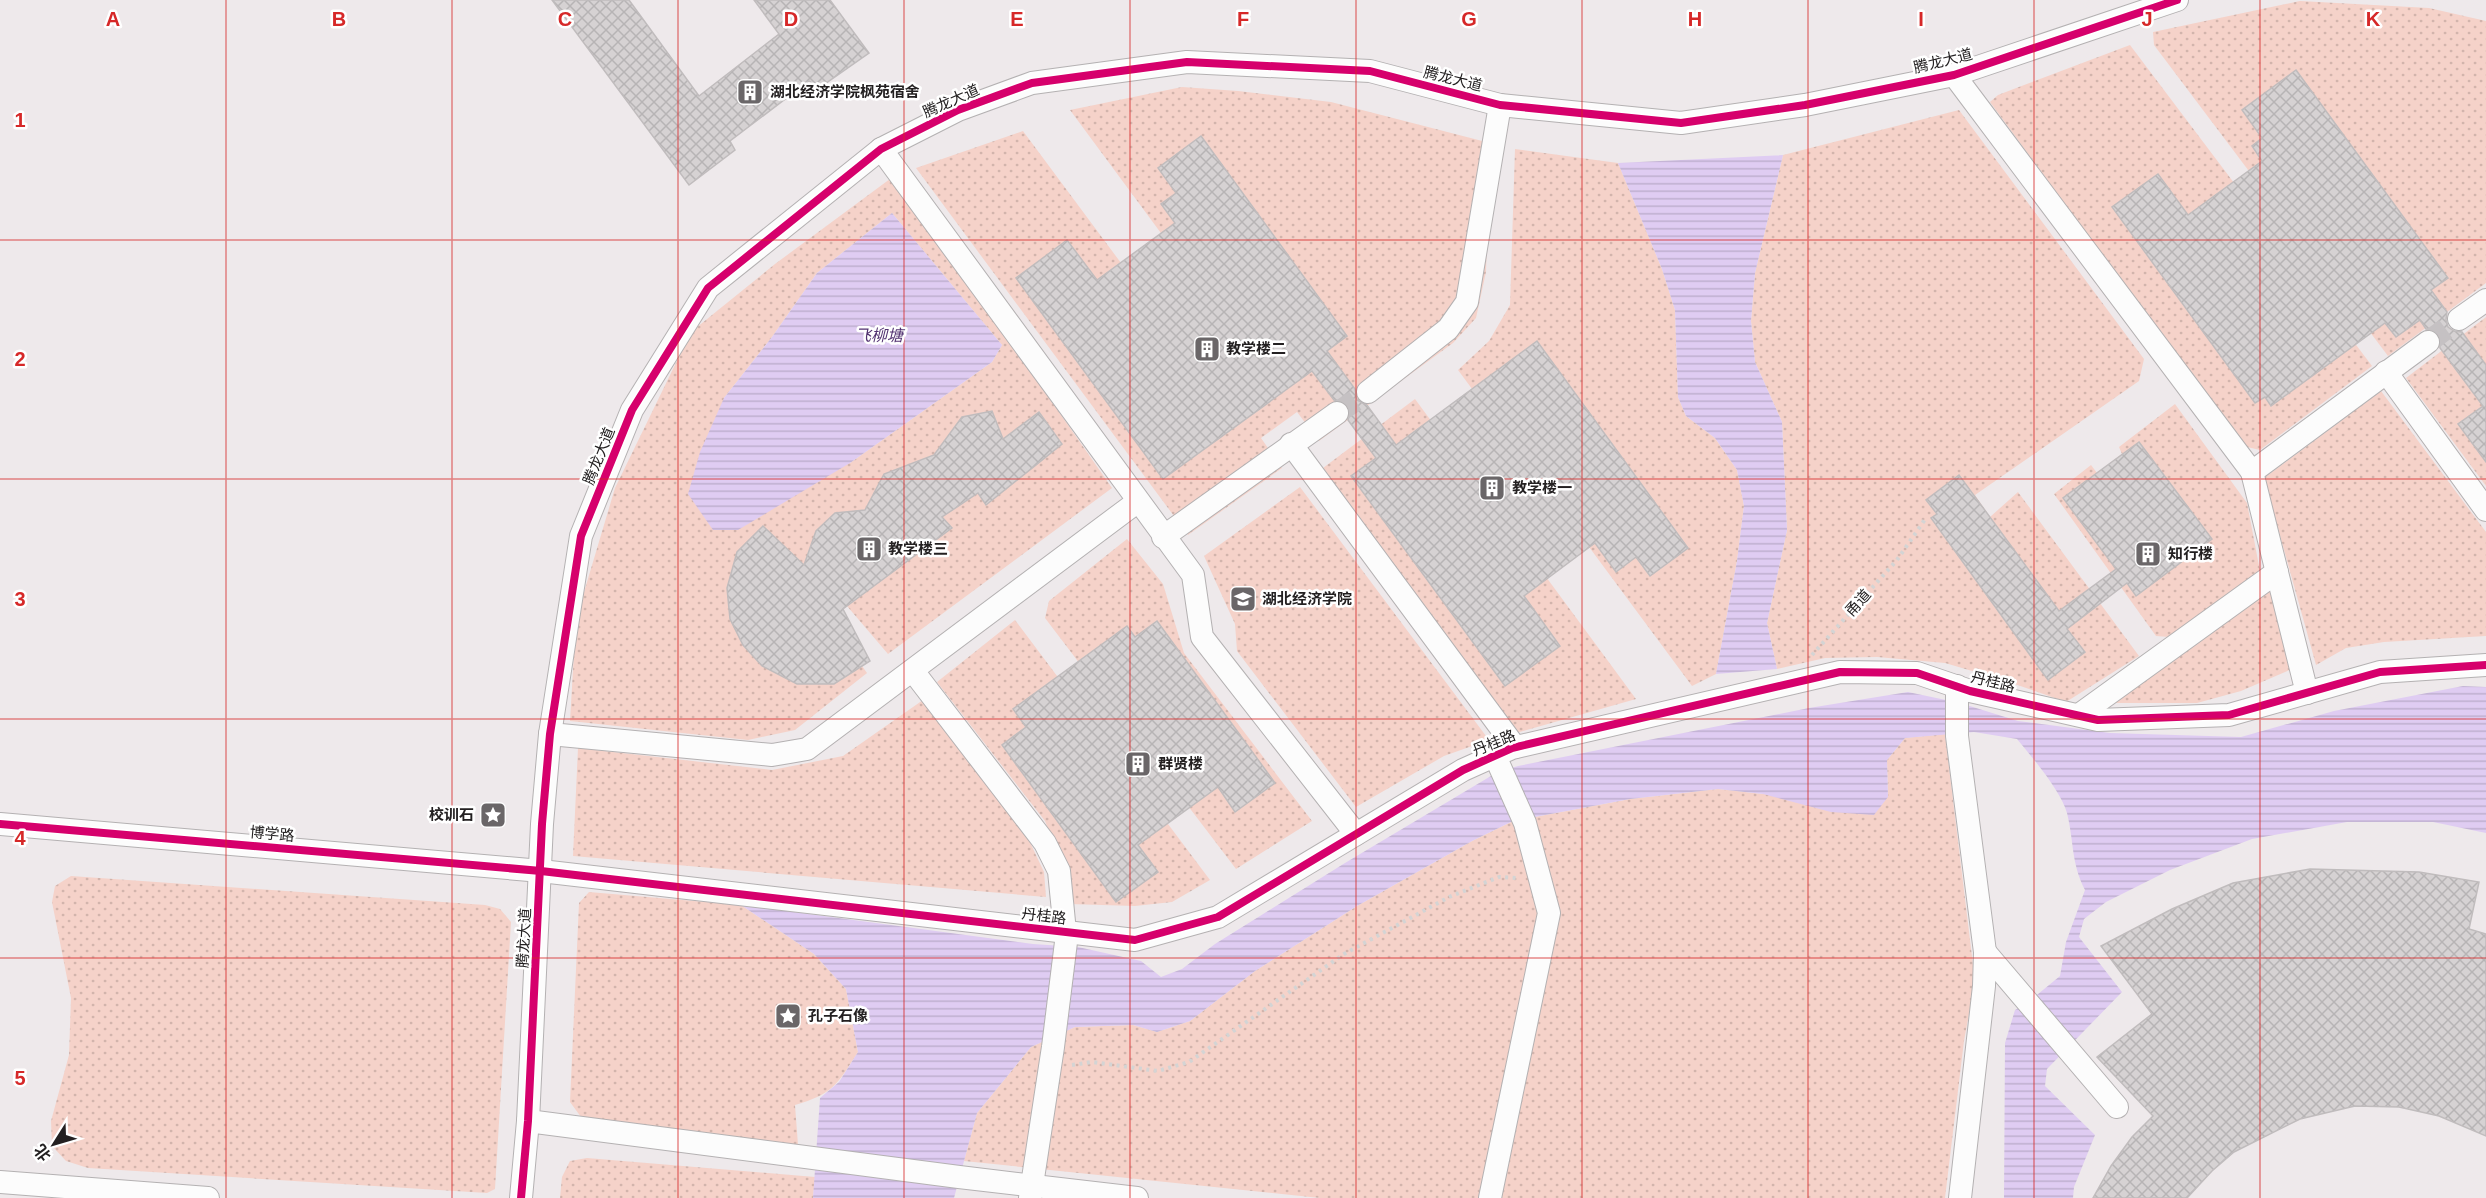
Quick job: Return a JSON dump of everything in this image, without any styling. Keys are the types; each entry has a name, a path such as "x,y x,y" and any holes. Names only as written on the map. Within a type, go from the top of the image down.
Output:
{"street":[{"name":"腾龙大道","path":"521,1198 528,1121 550,734 581,536 632,410 708,288 881,149 958,110 1032,83 1187,62 1370,71 1500,105 1681,123 1805,105 1954,75 2177,0"},
{"path":"1954,75 2252,472 2307,693"},
{"path":"1368,392 1448,329 1467,302 1500,105"},
{"path":"881,149 1137,502 1193,575 1202,637 1356,834"},
{"path":"2460,319 2486,300"},
{"path":"2252,472 2428,342"},
{"path":"2386,372 2486,510"},
{"path":"1163,537 1337,413"},
{"path":"1291,444 1504,756 1540,878 1549,913 1490,1198"},
{"path":"550,734 772,755 807,749 913,672 1137,502"},
{"path":"2079,716 2277,572"},
{"name":"丹桂路","path":"541,871 1066,937 1135,940 1218,917 1462,770 1504,756 1840,672 1917,673 1957,688 2098,720 2229,715 2380,672 2486,665"},
{"path":"913,672 1045,843 1059,871 1066,937 1053,1047 1030,1192"},
{"path":"1957,688 1957,736 1985,952 1984,986 1960,1198"},
{"name":"博学路","path":"0,824 541,871"},
{"path":"1985,952 2070,1055 2117,1107"},
{"path":"528,1121 960,1178 1030,1192 1137,1198"},
{"path":"0,1182 208,1198"}],"path":[{"path":"1048,1072 1066,1066 1092,1062 1158,1071 1189,1062 1344,954 1449,897 1500,877 1540,878"}],"shaded area":[{"path":"2300,1 2429,8 2486,21 2486,283 2388,356 2154,45 2153,32"},
{"path":"2130,45 2372,366 2260,450 2247,447 2236,437 1990,102 1998,95"},
{"path":"1182,87 1331,102 1490,143 1486,272 1476,318 1453,343 1319,441 1297,412 1261,438 1282,468 1188,535 916,168 1023,131 1147,298 1186,267 1070,110"},
{"path":"1959,110 2144,359 2139,381 1975,495 1990,517 2018,492 2139,656 2066,702 1945,663 1877,657 1825,658 1777,669 1767,623 1787,530 1782,422 1755,362 1751,321 1755,273 1783,155"},
{"path":"1515,149 1618,163 1662,269 1675,310 1678,397 1686,416 1715,438 1737,470 1744,506 1737,561 1716,674 1692,686 1458,370 1489,341 1510,305"},
{"path":"894,176 1112,488 888,654 841,599 824,612 867,673 795,730 748,740 570,721 576,619 615,488 691,332 775,264","holes":["892,213 1002,345 992,362 850,463 724,398 772,337 817,273"]},
{"path":"2486,317 2486,486 2406,378"},
{"path":"2381,391 2486,532 2486,636 2384,642 2346,648 2316,665 2264,478"},
{"path":"1415,399 1636,699 1516,733 1319,471"},
{"path":"2175,404 2247,503 2260,571 2169,637 2156,636 2054,494 2091,465 2097,473 2122,454 2119,447"},
{"path":"1300,487 1489,740 1444,756 1356,807 1237,651 1235,624 1204,556"},
{"path":"1127,539 1163,584 1184,653 1312,821 1236,869 1045,618 1049,601"},
{"path":"2272,587 2292,669 2241,691 2197,703 2109,703"},
{"path":"1015,620 1210,880 1172,902 1135,906 1068,904 1063,867 1045,821 937,682"},
{"path":"923,700 1027,836 1044,872 1046,897 573,856 578,748 772,770 843,756"},
{"path":"1945,734 1975,981 1964,1041 1945,1198 1320,1198 964,1161 977,1113 1031,1047 1075,1027 1133,1025 1157,1032 1190,1021 1255,971 1357,906 1472,841 1513,821 1630,799 1718,789 1763,794 1888,797 1887,760 1905,738"},
{"path":"71,876 485,905 500,909 511,922 495,1189 487,1193 88,1168 66,1161 52,1146 51,1121 69,1055 71,998 52,902 55,886"},
{"path":"589,892 741,905 814,954 846,989 858,1052 833,1087 818,1097 795,1105 798,1145 581,1117 570,1102 579,903"},
{"path":"587,1158 815,1177 813,1198 560,1198 562,1177 570,1161"}],"water":[{"path":"1783,155 1755,273 1751,321 1755,362 1782,422 1787,530 1767,623 1777,669 1716,674 1737,561 1744,506 1737,470 1715,438 1686,416 1678,397 1675,310 1662,269 1618,163"},
{"name":"飞柳塘","path":"892,213 1002,345 992,362 850,463 738,530 713,530 688,494 700,452 724,398 772,337 817,273"},
{"path":"2463,686 2486,687 2486,833 2433,822 2347,822 2252,839 2170,870 2106,902 2084,919 2079,937 2122,992 2047,1069 2045,1086 2095,1135 2074,1187 2073,1198 2004,1198 2005,1043 2015,1010 2026,1004 2060,976 2066,942 2085,890 2077,871 2064,804 2045,774 2017,739 1974,732 1905,738 1887,760 1888,797 1874,815 1831,812 1763,794 1718,789 1630,799 1513,821 1472,841 1357,906 1255,971 1190,1021 1157,1032 1133,1025 1075,1027 1031,1047 977,1113 954,1198 813,1198 820,1098 839,1082 858,1052 846,989 814,954 741,905 1033,944 1078,947 1141,961 1161,977 1182,969 1215,944 1496,773 1518,766 1809,708 1908,692 1960,703 2018,721 2110,733 2241,737 2334,711"}],"building":[{"name":"湖北经济学院枫苑宿舍","path":"552,0 629,0 699,96 779,34 754,0 830,0 869,53 819,88 809,81 730,141 735,150 689,185"},
{"path":"2296,70 2448,278 2431,290 2447,312 2448,327 2462,332 2486,365 2486,462 2458,424 2483,406 2440,348 2439,334 2434,330 2426,329 2420,320 2396,337 2385,323 2271,406 2265,397 2255,403 2112,207 2158,174 2188,215 2262,161 2252,146 2262,138 2242,110"},
{"path":"1201,136 1347,336 1327,351 1355,389 1357,400 1367,405 1396,445 1537,341 1688,548 1650,576 1636,557 1616,572 1595,543 1524,596 1560,646 1505,686 1351,476 1376,458 1348,420 1350,412 1348,405 1334,400 1312,371 1163,479 1016,278 1067,240 1097,280 1175,223 1161,204 1176,193 1158,168"},
{"name":"教学楼三","path":"992,411 1003,439 1039,412 1062,444 986,505 978,493 942,517 952,528 843,609 870,661 834,684 797,684 762,666 743,645 730,619 727,588 737,552 763,526 804,565 816,531 835,513 865,510 884,474 934,455 962,417"},
{"name":"知行楼","path":"2139,442 2212,539 2136,596 2127,583 2067,629 2085,652 2048,680 1931,518 1937,514 1926,500 1959,475 2059,611 2116,569 2063,498"},
{"name":"群贤楼","path":"1157,621 1275,783 1235,812 1218,787 1138,845 1158,872 1116,902 1002,745 1026,727 1013,709 1127,626 1135,637"},
{"path":"2310,869 2419,872 2479,882 2469,929 2486,934 2486,1136 2439,1116 2399,1107 2355,1106 2300,1119 2234,1152 2212,1171 2187,1198 2093,1198 2111,1166 2132,1137 2153,1116 2097,1057 2152,1014 2101,946 2172,909 2233,883"}],"tunnel":[{"path":"2428,342 2459,319"},
{"path":"1337,413 1368,392"}],"cycle path":[{"path":"521,1198 528,1121 542,824 550,734 581,536 632,410 708,288 881,149 958,110 1032,83 1187,62 1370,71 1500,105 1681,123 1805,105 1954,75 2177,0"},
{"path":"0,824 541,871 1135,940 1218,917 1463,770 1512,748 1840,672 1917,673 1970,691 2098,720 2229,715 2380,672 2486,665"}],"place":[{"name":"湖北经济学院枫苑宿舍","path":"750,92"},
{"name":"教学楼二","path":"1207,349"},
{"name":"教学楼一","path":"1492,488"},
{"name":"教学楼三","path":"869,549"},
{"name":"知行楼","path":"2148,554"},
{"name":"湖北经济学院","path":"1243,599"},
{"name":"群贤楼","path":"1138,764"},
{"name":"校训石","path":"493,815"},
{"name":"孔子石像","path":"788,1016"}]}
